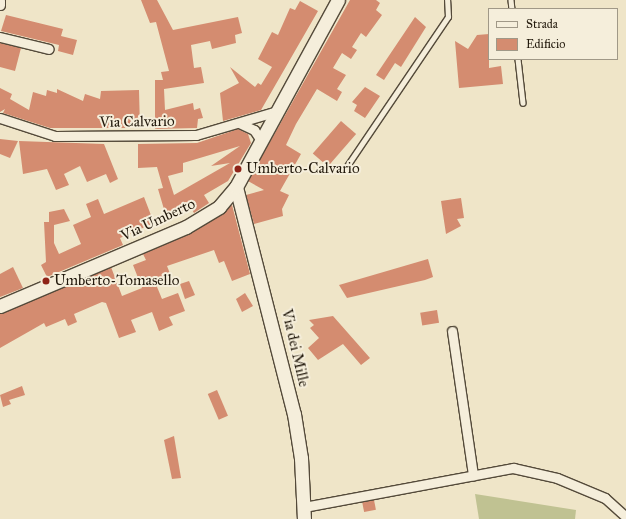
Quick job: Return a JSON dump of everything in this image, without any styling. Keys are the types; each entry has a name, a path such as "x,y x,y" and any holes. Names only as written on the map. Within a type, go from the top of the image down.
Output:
{"main road":[{"name":"Via Umberto","path":"0,306 186,227 219,206 236,187 274,112 338,0"},
{"name":"Via dei Mille","path":"236,187 259,268 294,414 304,513"}],"street":[{"path":"0,0 0,5"},
{"path":"0,37 49,50"},
{"name":"Via Calvario","path":"0,118 36,132 70,136 196,135 274,112"},
{"path":"239,123 254,130 260,139"},
{"path":"452,331 473,475"},
{"path":"304,513 473,475 513,468 557,478 605,498 626,517"}],"lane":[{"path":"347,166 448,17 447,0"},
{"path":"518,60 523,104"}],"green space":[{"path":"475,494 576,510 575,519 479,519"}],"building":[{"path":"141,0 157,0 173,30 238,17 242,33 235,35 236,43 212,49 210,41 191,45 194,68 201,67 204,83 164,89 165,110 193,103 194,110 200,108 203,118 198,119 197,128 155,129 155,80 163,80 161,72 169,71 156,22 150,23"},
{"path":"350,0 376,0 380,3 376,10 382,15 366,37 361,33 352,47 357,50 351,59 342,53 333,68 346,75 337,89 342,92 337,101 317,89 296,124 286,145 301,154 280,191 289,195 282,209 283,216 254,224 246,195 264,190 248,181"},
{"path":"300,1 318,11 261,110 223,121 220,93 239,83 230,67 255,87 258,83 261,85 272,67 258,59 272,32 278,35 290,8 295,10"},
{"path":"6,15 63,29 61,36 77,40 73,55 58,51 59,45 1,31"},
{"path":"415,17 426,27 401,67 395,63 384,80 376,75"},
{"path":"488,34 489,68 501,66 503,84 459,88 455,41 468,49 477,35"},
{"path":"0,43 21,48 15,71 0,67"},
{"path":"365,87 380,96 365,118 354,111 357,105 352,102"},
{"path":"0,88 12,94 10,99 29,110 33,92 46,96 47,90 57,93 57,89 83,101 85,94 100,99 101,91 139,90 140,128 50,128 3,113 5,109 0,112"},
{"path":"341,121 356,134 328,167 313,153"},
{"path":"238,129 248,134 251,143 228,181 204,195 209,203 194,213 191,208 166,216 158,189 163,188 157,167 138,168 138,144 197,143","holes":["240,146 211,166 230,163 174,195 168,176 183,172 183,163"]},
{"path":"0,139 18,141 10,158 0,154"},
{"path":"19,141 104,144 118,179 110,183 106,174 87,182 80,166 64,174 69,185 56,190 47,169 23,174"},
{"path":"144,197 154,223 120,238 123,245 47,277 41,265 46,262 44,222 49,222 49,212 64,209 70,221 54,225 54,243 59,254 81,244 73,225 91,217 86,204 98,199 104,214"},
{"path":"461,198 464,218 457,219 461,226 446,234 441,201"},
{"path":"232,205 250,274 232,281 224,261 219,263 214,250 167,266 171,276 155,282 162,299 178,293 185,311 169,317 173,325 159,331 152,312 131,320 136,332 119,338 106,303 102,302 74,314 77,322 68,326 65,319 46,327 44,323 0,348 0,314 111,267 122,296 142,288 133,265 146,260 143,254 190,234"},
{"path":"428,259 433,277 425,280 347,298 339,285"},
{"path":"13,267 23,288 0,297 0,274"},
{"path":"189,281 195,295 185,299 180,284"},
{"path":"245,293 253,306 242,312 236,299"},
{"path":"437,310 439,323 422,325 420,313"},
{"path":"333,316 370,358 361,365 343,344 318,360 308,348 319,338 310,328 314,325 309,320"},
{"path":"22,386 25,395 9,400 11,404 3,407 0,395"},
{"path":"217,390 228,416 219,420 208,394"},
{"path":"174,436 181,478 172,479 164,440"},
{"path":"374,500 376,510 364,512 362,502"}],"place":[{"name":"Umberto-Calvario","path":"238,169"},
{"name":"Umberto-Tomasello","path":"46,281"}]}
